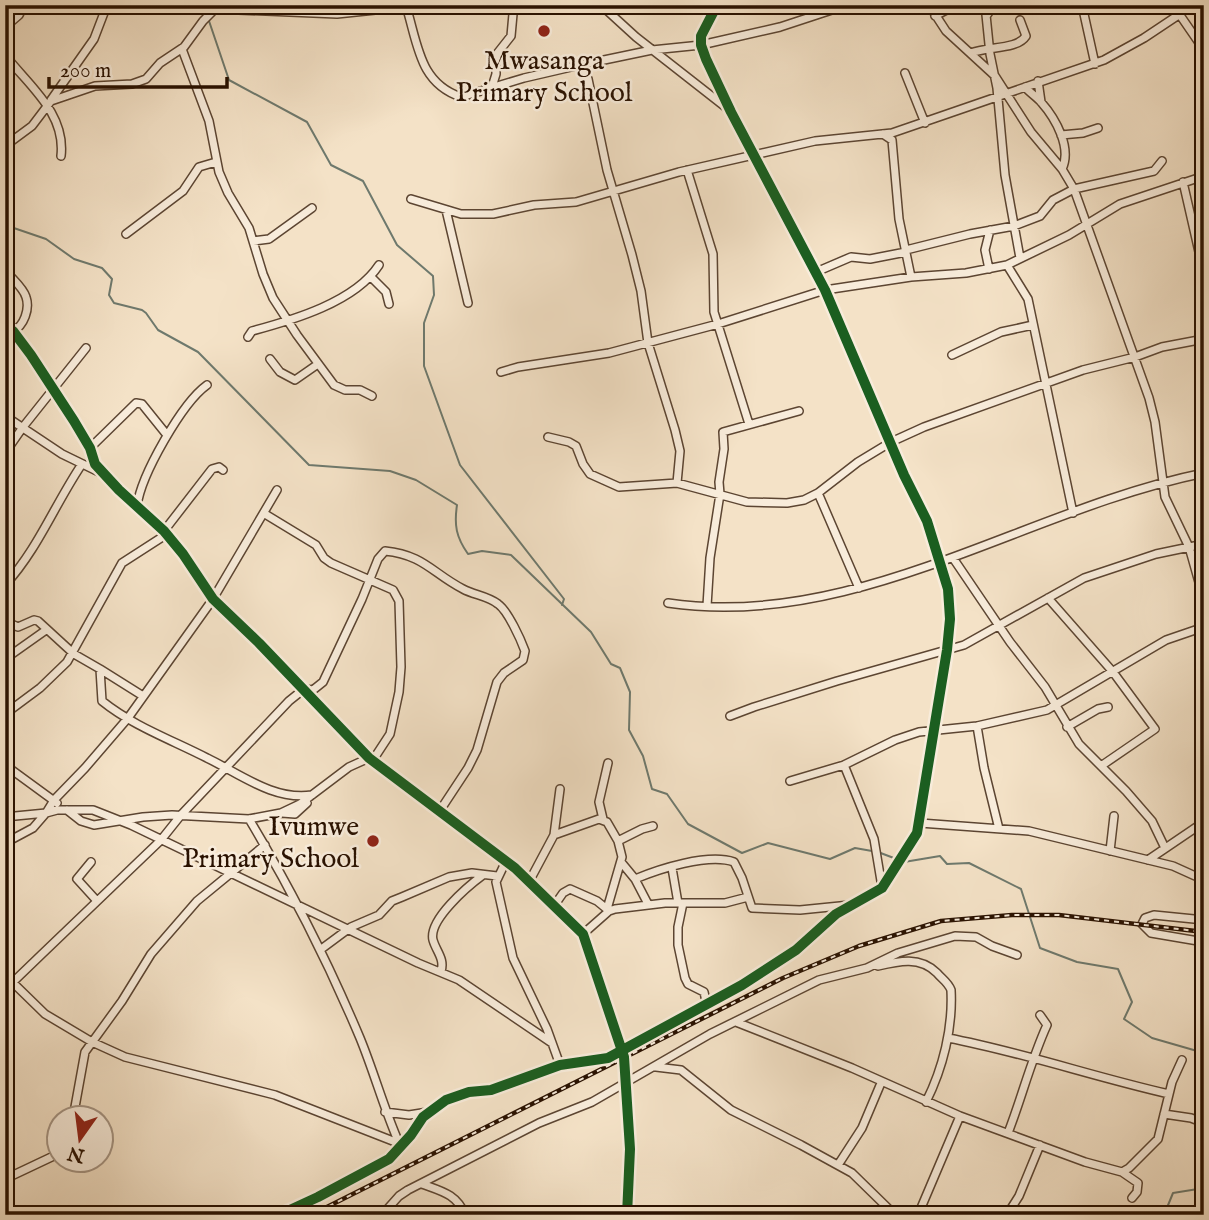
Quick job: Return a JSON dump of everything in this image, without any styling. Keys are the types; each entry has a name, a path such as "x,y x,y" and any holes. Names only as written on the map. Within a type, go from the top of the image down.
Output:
{"street":[{"path":"5,146 32,126 44,112 94,39 107,5"},
{"path":"49,103 95,86 140,83 165,59 182,49 215,9 319,9 337,14 423,5"},
{"path":"601,5 652,50 731,112"},
{"path":"279,1215 384,1162 428,1112 453,1097 491,1090 560,1065 601,1060 708,1006 796,950 836,914 882,888 908,850 920,823 947,650 950,619 948,589 927,521 904,475 825,290 731,112 701,45 701,36 717,5"},
{"path":"406,6 425,68 439,87 461,97 492,86 580,65 652,50 701,45 780,27 847,5"},
{"path":"929,5 942,27 995,76 1031,132 1062,169 1074,189 1153,411 1167,504 1189,547 1204,600"},
{"path":"935,16 956,5"},
{"path":"985,5 1005,175 1020,258"},
{"path":"987,15 994,5"},
{"path":"1082,5 1094,64"},
{"path":"411,199 468,215 493,214 534,205 576,202 687,170 815,141 900,131 1094,64 1133,45 1185,5"},
{"path":"5,27 22,7"},
{"path":"1177,10 1204,50"},
{"path":"492,86 496,74 496,55 511,36 513,14"},
{"path":"971,53 1023,41 1026,36 1020,20"},
{"path":"182,49 209,121 216,162 228,193 253,241 268,287 288,321 334,385 345,390 360,390 372,396"},
{"path":"5,55 49,103 59,132 61,156"},
{"path":"580,65 588,79 607,170 637,272 648,343 680,451 677,483"},
{"path":"905,72 925,123"},
{"path":"1038,82 1041,102"},
{"path":"1025,87 1041,102 1061,135 1066,151 1062,169"},
{"path":"1061,135 1083,133 1098,128"},
{"path":"900,131 892,140 899,219 911,277"},
{"path":"883,134 892,140"},
{"path":"816,272 851,257 870,259 1014,226 1040,216 1053,200 1074,189 1154,171 1162,161"},
{"path":"126,234 183,191 199,167 216,162"},
{"path":"687,170 712,254 713,297 718,324 749,424"},
{"path":"501,372 518,367 609,354 718,324 825,290 911,277 966,273 1007,265 1069,235 1120,204 1204,176"},
{"path":"1183,182 1202,265 1201,312 1204,331"},
{"path":"253,241 269,239 312,208"},
{"path":"446,210 468,303"},
{"path":"989,269 985,250 990,230"},
{"path":"248,337 252,331 288,321 336,300 371,276 379,265"},
{"path":"1007,265 1026,293 1073,513"},
{"path":"5,270 26,297 24,321 9,331 52,389 90,448 95,464 103,474 165,532 213,599 371,759 530,880 583,934 623,1051 626,1082 630,1149 627,1214 609,1215"},
{"path":"371,276 386,292 389,304"},
{"path":"952,355 1001,332 1033,325"},
{"path":"548,437 576,446 590,474 611,484 629,487 677,483 747,502 766,504 804,500 891,442 951,416 1083,370 1162,347 1204,339"},
{"path":"5,453 86,348"},
{"path":"270,359 281,372 295,380 318,363"},
{"path":"136,506 146,476 167,435 190,401 207,385"},
{"path":"90,448 136,403 142,404 167,435"},
{"path":"707,606 710,558 720,494 723,432 799,411"},
{"path":"5,416 56,450 103,474"},
{"path":"5,585 41,537 82,464"},
{"path":"5,714 40,688 74,653 88,622 122,563 165,532 212,470 219,467 223,470"},
{"path":"668,603 707,606 792,602 859,588 953,558 1073,513 1204,473"},
{"path":"5,843 33,828 54,800 86,768 128,718 213,599 277,490"},
{"path":"818,493 859,588"},
{"path":"5,765 86,823 101,824 181,815 249,819 281,813 311,797 349,767 371,759 390,734 396,709 401,667 399,601 393,590 327,560 316,545 265,514"},
{"path":"730,716 837,681 964,645 1084,578 1156,554 1204,544"},
{"path":"5,995 13,982 161,840 181,815 289,701 304,689 317,687 327,676 378,559 385,551 410,555 458,587 499,604 525,651 523,660 504,673 497,682 477,750 439,812"},
{"path":"953,558 1045,687 1079,744 1152,821 1165,848"},
{"path":"1048,598 1113,672 1155,729 1101,766"},
{"path":"5,621 18,628 34,620 74,653 143,696"},
{"path":"790,781 844,765 908,735 1037,714 1056,706 1166,640 1204,627"},
{"path":"5,659 46,630"},
{"path":"100,669 102,701 128,718 263,787 285,794 311,797"},
{"path":"1067,727 1098,709 1108,707"},
{"path":"976,726 999,829"},
{"path":"583,934 608,910 621,862 622,850 603,819 599,802 608,763"},
{"path":"844,765 874,839 882,888"},
{"path":"530,880 554,835 560,789"},
{"path":"5,817 66,809 93,810 121,820 418,963 459,980 552,1043"},
{"path":"1110,851 1114,816"},
{"path":"249,819 300,906 361,1041 399,1145"},
{"path":"554,835 603,819"},
{"path":"1148,859 1204,821"},
{"path":"920,823 1030,831 1173,866 1204,880"},
{"path":"618,841 653,826"},
{"path":"75,1104 82,1062 92,1042 151,954 188,909 265,845"},
{"path":"635,879 706,859 727,860 734,862 738,869 751,908 800,909 850,905"},
{"path":"506,861 497,876 498,892 513,958 560,1065"},
{"path":"91,862 77,879 97,901"},
{"path":"621,862 635,879 648,904"},
{"path":"672,868 681,903 678,944 685,978 688,984 704,992 708,1006"},
{"path":"320,950 348,929 379,915 392,901 449,877 471,873 497,876"},
{"path":"441,971 443,963 432,939 434,926 452,903 483,875"},
{"path":"554,906 563,893 570,889 597,901 608,910 648,904 725,903 748,897"},
{"path":"1204,920 1154,915 1146,918 1142,924 1151,933 1204,942"},
{"path":"867,968 898,953 955,936 976,937 992,946 1017,954"},
{"path":"382,1215 399,1196 528,1128 592,1102 803,987 842,973 914,960 933,968 949,984 951,990 948,1038 938,1075 926,1102"},
{"path":"5,975 45,1014 92,1042 125,1057 294,1101 399,1145"},
{"path":"1008,1133 1022,1099 1032,1058 1046,1025 1041,1015"},
{"path":"736,1022 852,1068 960,1116 1085,1162 1122,1172 1138,1183 1137,1192 1132,1198"},
{"path":"948,1038 985,1045 1169,1094"},
{"path":"1122,1172 1158,1139 1169,1094 1182,1060"},
{"path":"652,1067 681,1070 731,1110 801,1144 859,1178 895,1215"},
{"path":"838,1166 862,1128 881,1083"},
{"path":"386,1112 409,1115 428,1112"},
{"path":"1164,1114 1204,1123"},
{"path":"918,1215 960,1116"},
{"path":"1007,1215 1019,1196 1040,1145"},
{"path":"5,1179 46,1160"},
{"path":"422,1184 459,1201 465,1215"}],"waterway":[{"path":"200,5 206,13"},
{"path":"208,18 229,80 307,122 331,165 363,181 397,245 433,276 434,295 424,323 424,366 460,465 564,599 562,605"},
{"path":"5,225 46,239 74,259 102,268 112,279 109,295 114,303 142,310 158,330 198,352 309,465 390,471 416,480 457,505 457,531 468,554 482,551 511,555 591,632 611,664 620,668 630,692 629,730 643,756 652,789 667,794 688,824 742,853 768,843 830,859 855,848 872,851"},
{"path":"878,852 899,860"},
{"path":"904,862 940,856 947,864 969,863 1021,889 1040,948 1077,962 1118,969 1132,1002 1124,1019 1152,1038 1204,1053"},
{"path":"1164,1215 1173,1193 1204,1188"}],"railway":[{"path":"311,1215 783,978 859,946 941,921 1012,915 1059,915 1204,932"}],"cycle path":[{"path":"279,1215 389,1159 423,1117 446,1100 469,1092 491,1090 560,1065 608,1058 742,985 796,950 836,914 882,888 917,833 947,650 950,619 948,589 927,521 904,475 825,290 706,59 701,36 717,5"},
{"path":"13,331 74,421 90,448 95,464 164,531 213,599 369,758 515,868 583,934 624,1057 630,1149 627,1215"}],"place":[{"name":"Mwasanga Primary School","path":"544,31"},
{"name":"Ivumwe Primary School","path":"373,841"}]}
